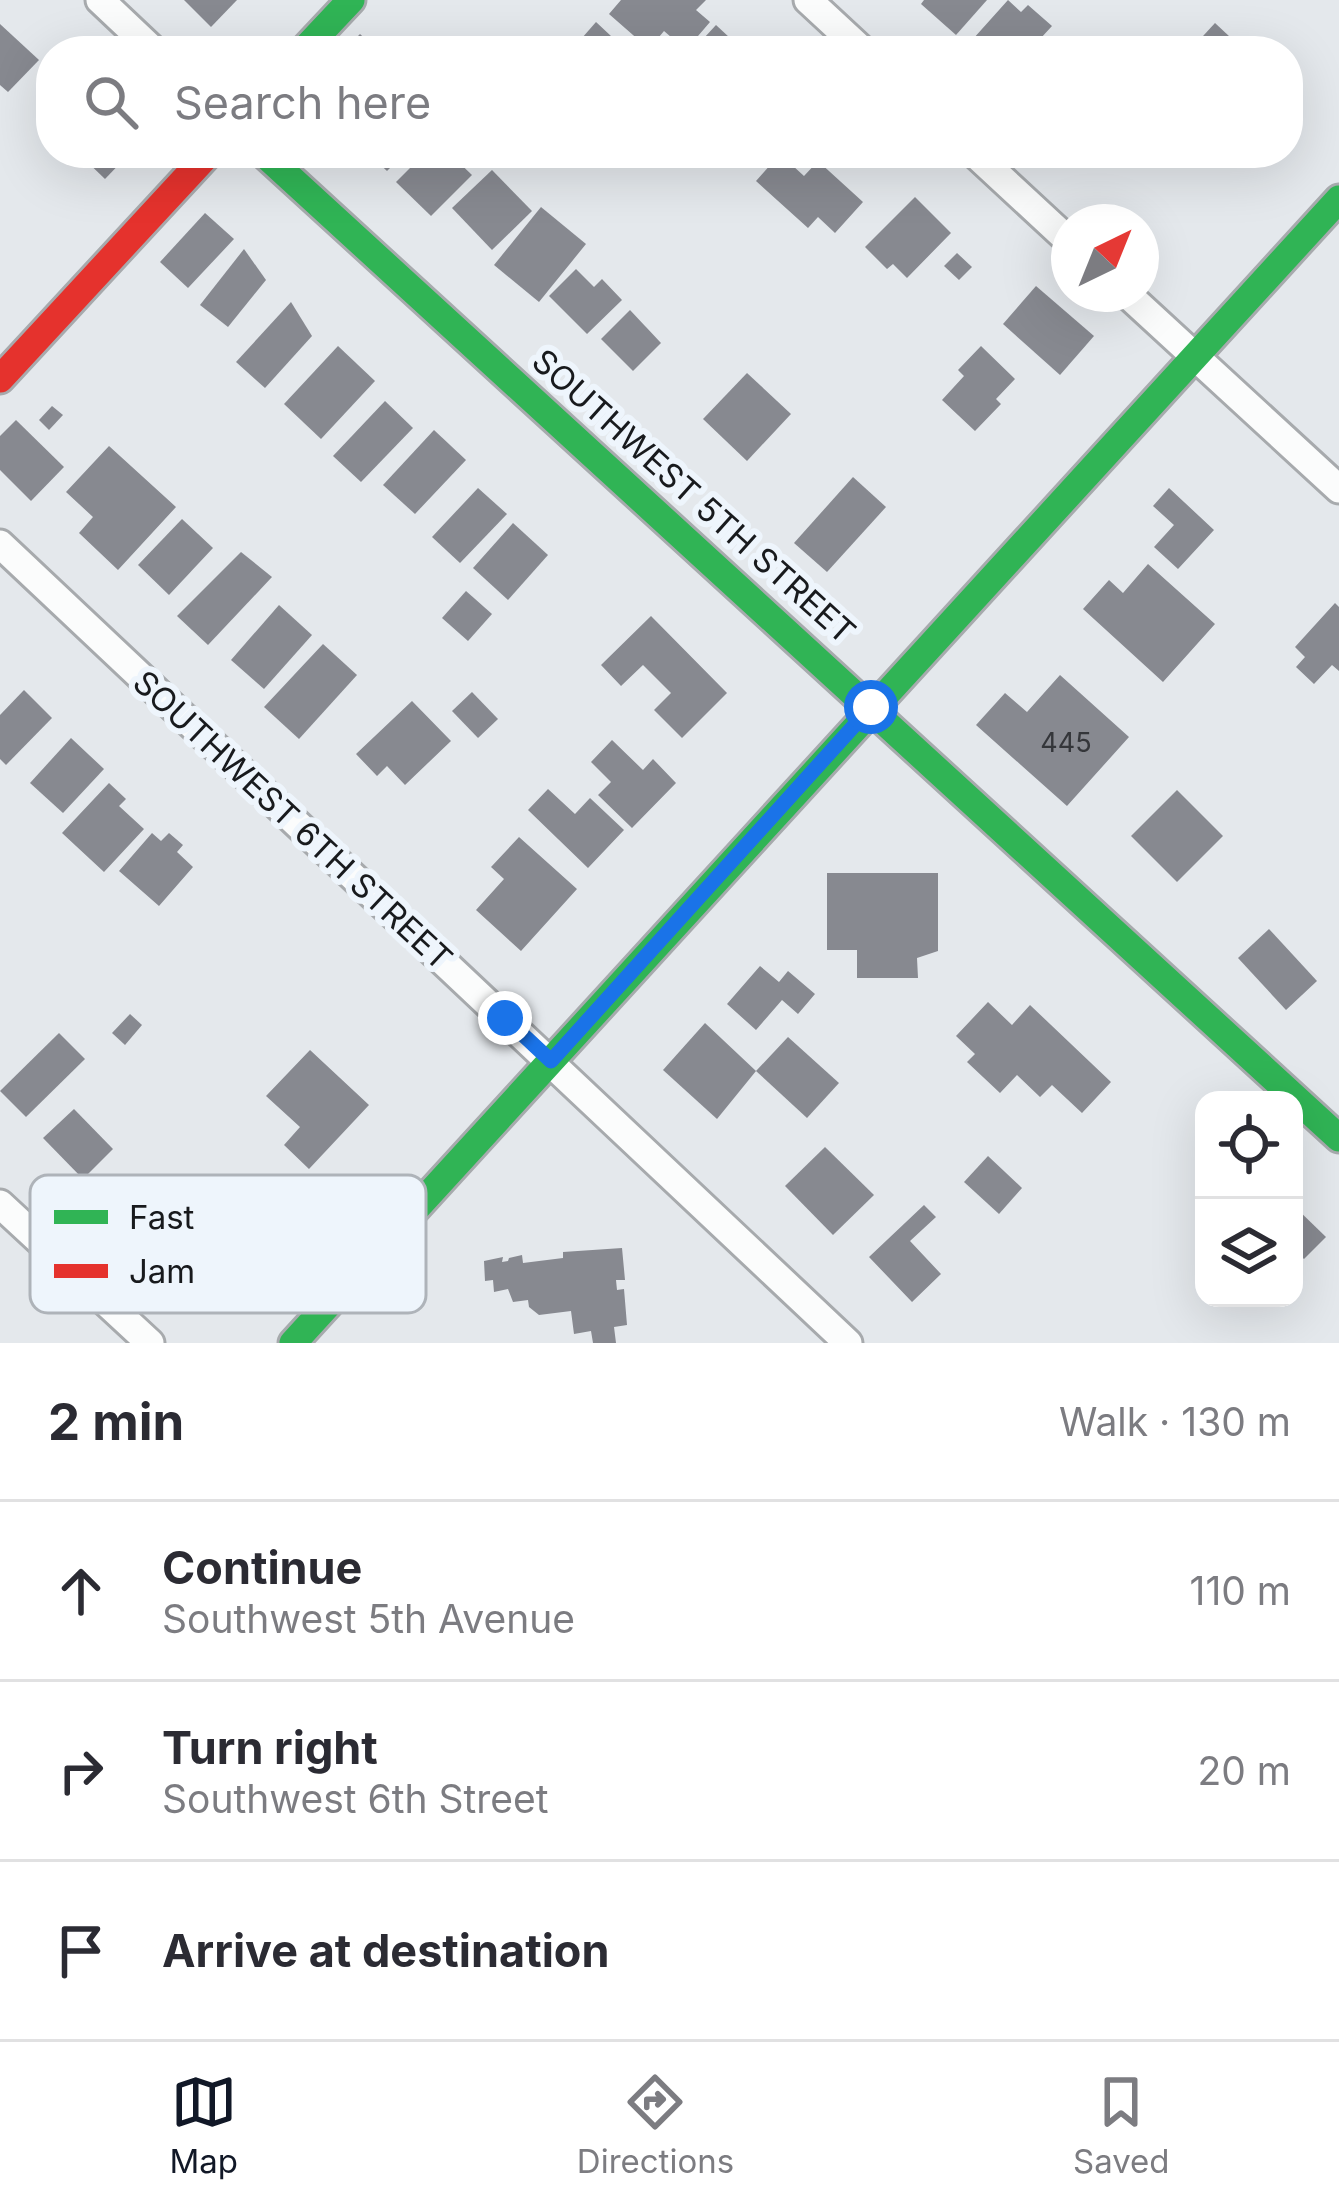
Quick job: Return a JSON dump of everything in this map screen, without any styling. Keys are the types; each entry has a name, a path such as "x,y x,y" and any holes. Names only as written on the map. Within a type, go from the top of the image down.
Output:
{"street":[{"path":"100,0 138,36"},
{"path":"318,36 351,0"},
{"path":"808,0 847,36"},
{"path":"0,379 195,168"},
{"name":"SOUTHWEST 5TH STREET","path":"279,168 1339,1138"},
{"path":"990,168 1051,224"},
{"path":"426,1198 1339,199"},
{"path":"1146,312 1339,489"},
{"name":"SOUTHWEST 6TH STREET","path":"0,544 848,1343"},
{"path":"0,1204 30,1232"},
{"path":"118,1313 150,1343"},
{"path":"293,1343 320,1313"}],"building":[{"path":"184,0 237,0 211,27"},
{"path":"621,0 706,0 696,10 710,22 698,36 670,36 664,31 660,36 634,36 609,14"},
{"path":"924,0 987,0 956,35 921,4"},
{"path":"1008,0 1021,12 1028,5 1052,26 1043,36 976,36"},
{"path":"596,22 611,36 584,36"},
{"path":"1215,23 1229,36 1203,36"},
{"path":"0,24 36,57 36,63 8,92 0,85"},
{"path":"716,25 728,36 706,36"},
{"path":"94,168 116,168 105,179"},
{"path":"410,168 465,168 472,175 431,216 396,182"},
{"path":"768,168 795,168 804,176 811,168 826,168 863,202 835,233 818,217 808,228 756,181"},
{"path":"492,170 532,211 492,250 452,208"},
{"path":"915,197 951,233 907,278 893,264 887,269 865,247"},
{"path":"541,207 586,244 539,302 494,265"},
{"path":"205,213 234,239 188,288 160,262"},
{"path":"244,249 266,280 228,327 200,305"},
{"path":"957,253 972,267 959,280 944,266"},
{"path":"576,269 594,287 602,279 622,300 587,334 549,296"},
{"path":"1036,286 1051,299 1051,312 1066,312 1094,336 1060,375 1003,324"},
{"path":"291,302 312,336 265,388 236,362"},
{"path":"630,310 661,343 633,371 601,339"},
{"path":"338,346 375,381 321,439 284,404"},
{"path":"981,346 1015,379 996,399 1001,404 975,431 942,400 964,376 958,370"},
{"path":"747,373 791,414 747,461 703,419"},
{"path":"385,401 413,428 361,482 333,456"},
{"path":"52,406 63,415 49,430 39,420"},
{"path":"16,420 64,467 31,501 0,470 0,436"},
{"path":"434,430 466,460 415,514 383,485"},
{"path":"109,446 176,507 118,570 79,533 93,517 66,492"},
{"path":"853,477 886,507 827,572 794,543"},
{"path":"478,488 507,514 460,563 432,537"},
{"path":"1169,488 1214,530 1178,569 1154,547 1174,525 1153,506"},
{"path":"182,519 213,548 169,595 138,565"},
{"path":"513,523 548,555 508,600 473,568"},
{"path":"241,552 272,577 208,645 177,616"},
{"path":"1148,564 1215,624 1163,682 1083,609 1109,580 1123,593"},
{"path":"466,591 492,614 468,641 442,618"},
{"path":"1335,603 1339,607 1339,671 1332,665 1314,684 1296,667 1305,657 1295,647"},
{"path":"279,605 312,635 264,689 231,660"},
{"path":"651,616 727,693 682,738 654,710 671,693 643,665 621,686 601,665"},
{"path":"323,644 357,675 299,739 264,707"},
{"path":"1060,675 1129,737 1067,806 976,725 1005,693 1027,712"},
{"path":"24,690 52,718 6,765 0,759 0,715"},
{"path":"472,692 498,719 478,738 452,711"},
{"path":"412,701 451,741 405,785 387,766 377,776 356,754"},
{"path":"71,738 104,769 63,813 30,783"},
{"path":"612,740 643,770 653,759 676,783 632,828 598,795 611,782 591,762"},
{"path":"109,783 126,799 119,806 144,829 104,872 62,833"},
{"path":"548,789 575,814 590,798 624,830 588,868 528,810"},
{"path":"1177,790 1223,836 1177,882 1131,836"},
{"path":"152,833 161,841 169,833 183,845 177,852 193,867 159,906 119,871"},
{"path":"519,837 577,889 521,951 476,910 504,879 491,867"},
{"path":"827,873 938,873 938,951 917,958 918,978 857,978 857,950 827,950"},
{"path":"1269,929 1317,981 1286,1010 1238,958"},
{"path":"760,966 779,982 788,971 815,994 798,1014 782,1000 756,1030 727,1004"},
{"path":"988,1002 1012,1025 1030,1005 1111,1082 1082,1113 1052,1085 1040,1097 1017,1075 1000,1093 967,1062 975,1054 956,1036"},
{"path":"130,1014 142,1025 125,1045 112,1033"},
{"path":"705,1023 756,1071 717,1119 663,1070"},
{"path":"59,1033 85,1059 26,1117 0,1091"},
{"path":"788,1037 839,1083 807,1118 756,1071"},
{"path":"310,1050 369,1105 309,1169 284,1145 300,1127 266,1096"},
{"path":"74,1109 113,1149 87,1175 79,1175 43,1138"},
{"path":"825,1147 874,1195 833,1235 785,1186"},
{"path":"988,1156 1022,1188 999,1214 964,1182"},
{"path":"924,1205 936,1217 910,1241 941,1274 912,1302 869,1257"},
{"path":"1303,1215 1326,1237 1303,1258"},
{"path":"622,1248 625,1280 616,1280 617,1290 624,1289 627,1325 614,1327 616,1343 593,1343 591,1331 574,1334 571,1311 539,1315 528,1300 513,1302 508,1289 494,1292 493,1280 485,1281 484,1261 503,1257 502,1262 522,1255 523,1263 563,1258 563,1252"}],"traffic: fast":[{"path":"317,36 351,0"},
{"path":"279,168 1339,1138"},
{"path":"426,1198 1339,199"},
{"path":"293,1343 320,1313"}],"traffic: jam":[{"path":"0,379 195,168"}],"route":[{"path":"505,1018 551,1061 871,707"}]}
